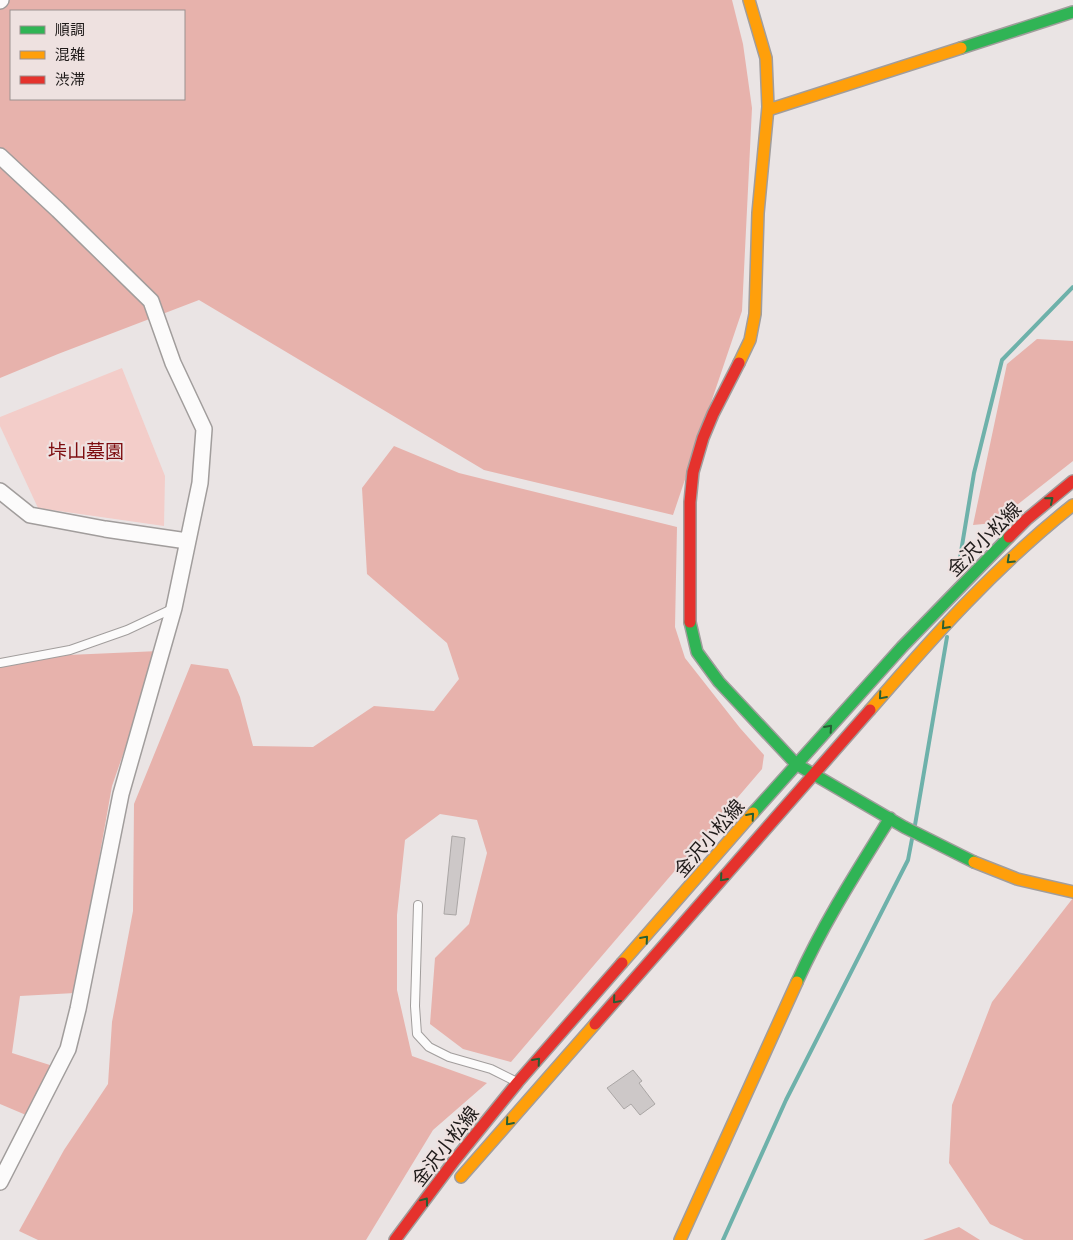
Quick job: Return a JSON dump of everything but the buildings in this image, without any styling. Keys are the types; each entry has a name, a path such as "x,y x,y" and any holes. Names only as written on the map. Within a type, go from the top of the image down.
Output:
{"main road":[{"path":"749,0 767,67 768,110 757,235 757,304 754,328 746,349 703,438 691,486 688,566 690,626 697,652 719,682 796,764 813,775 934,843 999,873 1023,881 1073,892"},
{"path":"768,110 1073,12"},
{"name":"金沢小松線","path":"395,1240 454,1161 518,1082 796,764 964,582 1027,519 1073,481"},
{"name":"金沢小松線","path":"456,1184 914,659 975,593 1038,534 1073,505"},
{"path":"680,1240 807,959 839,900 892,820"}],"street":[{"path":"0,156 151,301 174,363 204,429 200,483 174,608 121,794 78,1009 68,1049 0,1182"},
{"path":"0,491 30,515 105,529 187,541"}],"lane":[{"path":"0,663 70,650 127,630 174,608"},
{"path":"418,905 415,1006 417,1034 429,1047 449,1057 491,1069 518,1082"}],"green space":[{"name":"垰山墓園","path":"122,368 165,476 164,526 38,508 0,426 0,417"}],"shaded area":[{"path":"0,0 732,0 743,44 752,108 742,311 673,515 484,470 199,300 0,378"},
{"path":"1037,339 1073,341 1073,461 994,523 973,525 1007,364"},
{"path":"394,446 459,473 677,527 675,627 685,658 740,728 764,755 762,769 511,1062 463,1049 430,1024 435,958 469,924 487,853 477,820 440,814 405,840 397,915 397,990 412,1056 487,1083 433,1130 366,1240 38,1240 19,1231 64,1150 108,1084 112,1022 133,911 134,804 191,664 228,669 240,697 253,746 313,747 374,706 434,711 459,679 447,643 367,574 362,488"},
{"path":"159,651 112,786 75,993 20,996 12,1053 53,1066 26,1115 0,1104 0,658"},
{"path":"1073,898 1073,1240 1024,1240 990,1224 949,1163 952,1105 992,1002"},
{"path":"959,1227 980,1240 923,1240"}],"waterway":[{"path":"957,576 974,473 1002,360 1073,287"},
{"path":"915,825 947,637"},
{"path":"723,1240 786,1100 908,860 912,839"}],"traffic: fast":[{"path":"961,48 1073,12"},
{"path":"753,813 902,647 1009,537"},
{"path":"690,622 697,652 719,682 796,764 904,827 974,862"},
{"path":"797,982 829,919 890,818"}],"traffic: slow":[{"path":"739,363 750,340 755,314 758,213 768,107 766,58 749,0"},
{"path":"768,110 961,48"},
{"path":"870,710 942,629 992,577 1073,505"},
{"path":"622,963 753,813"},
{"path":"974,862 1017,879 1073,892"},
{"path":"680,1240 797,982"},
{"path":"461,1177 595,1024"}],"traffic: jam":[{"path":"690,622 690,502 693,472 703,438 713,414 739,363"},
{"path":"1009,537 1027,519 1073,481"},
{"path":"595,1024 870,710"},
{"path":"395,1240 454,1161 518,1082 622,963"}]}
